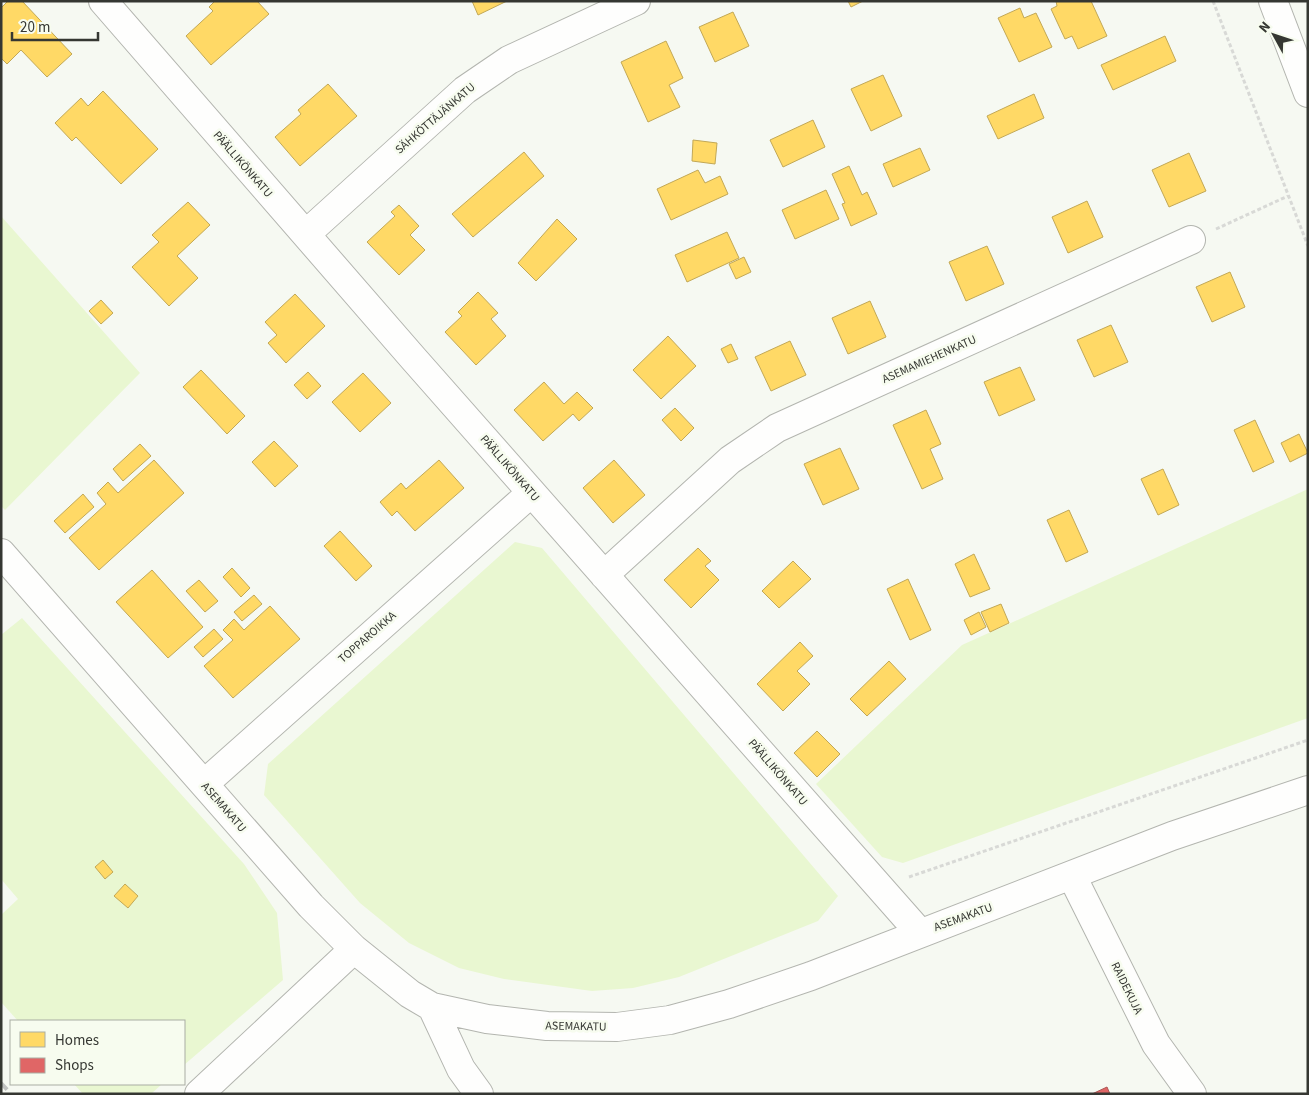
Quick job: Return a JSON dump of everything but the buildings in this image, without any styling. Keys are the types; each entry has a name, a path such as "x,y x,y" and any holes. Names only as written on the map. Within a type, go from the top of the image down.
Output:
{"street":[{"name":"PÄÄLLIKÖNKATU","path":"103,1 256,180 306,234 604,576 920,933"},
{"name":"SÄHKÖTTÄJÄNKATU","path":"306,234 465,90 509,60 636,1"},
{"path":"1273,1 1308,92"},
{"name":"ASEMAMIEHENKATU","path":"604,576 730,460 777,428 1191,240"},
{"name":"TOPPAROIKKA","path":"204,784 532,493"},
{"name":"ASEMAKATU","path":"1,554 311,906 354,949 410,994 432,1007 487,1019 547,1026 617,1027 670,1020 729,1004 811,976 1172,836 1308,790"},
{"name":"RAIDEKUJA","path":"1072,876 1156,1044 1192,1094"},
{"path":"199,1094 354,949"},
{"path":"432,1007 461,1069 479,1094"}],"path":[{"path":"1213,1 1308,246"},
{"path":"1191,240 1288,196"},
{"path":"880,887 1308,740"}],"green space":[{"path":"1,216 140,373 5,510 1,506"},
{"path":"1308,489 1308,718 903,863 882,857 816,784 962,645"},
{"path":"515,542 542,548 838,896 818,921 679,977 633,988 592,991 504,979 459,968 409,943 360,903 264,795 268,764"},
{"path":"22,618 244,864 277,913 283,980 185,1064 185,1020 17,1020 1,1002 1,915 18,899 1,879 1,635"},
{"path":"75,1085 161,1085 151,1094 83,1094"}],"railway":[{"path":"1,1083 11,1094"}]}
